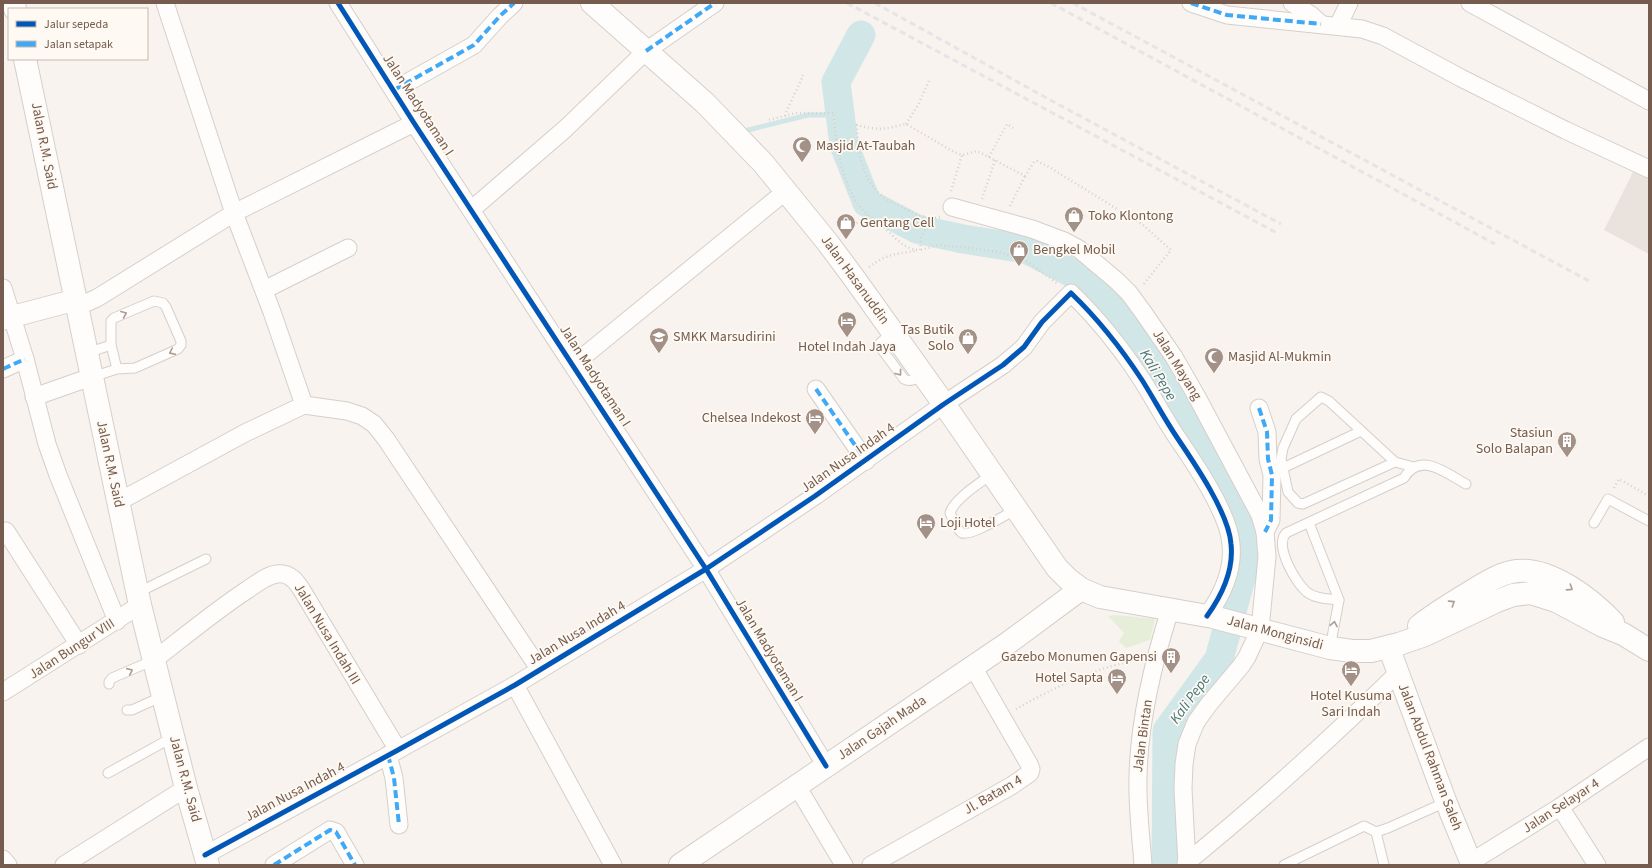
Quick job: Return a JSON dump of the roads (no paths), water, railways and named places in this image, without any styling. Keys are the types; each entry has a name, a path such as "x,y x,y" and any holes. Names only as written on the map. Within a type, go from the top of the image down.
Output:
{"main road":[{"name":"Jalan Hasanuddin","path":"592,3 706,102 763,163 830,245 854,278 944,404 1057,568 1081,589"},
{"name":"Jalan R.M. Said","path":"25,60 138,599 186,788 206,860"},
{"name":"Jalan Monginsidi","path":"1394,646 1437,612 1478,587 1503,575 1516,571 1539,572 1555,578 1592,603 1623,634"},
{"path":"1503,575 1513,595"},
{"name":"Jalan Monginsidi","path":"1081,589 1100,597 1210,617 1330,648 1362,651 1394,646 1425,635 1481,608 1513,595 1531,593 1542,596 1603,626 1623,634 1649,650"},
{"name":"Jalan Gajah Mada","path":"688,863 826,766 973,667 1081,589"}],"street":[{"path":"165,3 234,213 264,290 304,405"},
{"name":"Jalan Madyotaman I","path":"338,3 414,123 706,568 826,766"},
{"path":"394,90 474,45 514,3"},
{"path":"471,210 565,129 646,51 715,3"},
{"path":"1191,3 1228,15 1362,29 1383,36 1551,123 1649,169"},
{"path":"1292,3 1322,24"},
{"path":"1338,26 1348,3"},
{"path":"1470,3 1649,101"},
{"path":"8,317 76,304 97,298 234,213 414,123"},
{"path":"573,365 786,191"},
{"name":"Jalan Mayang","path":"949,206 1049,234 1079,249 1112,277 1133,299 1187,378 1260,515 1265,532 1267,557 1255,628 1247,657 1209,704 1190,732 1184,764 1183,815 1186,864"},
{"path":"264,290 348,248"},
{"path":"3,288 8,317 25,360 47,444 117,621"},
{"name":"Jalan Nusa Indah 4","path":"206,860 515,685 706,568 866,461 944,404 1015,356 1024,347 1042,322 1071,293 1110,334 1141,379 1177,438 1190,456 1226,522 1231,543 1231,560 1224,590 1210,617"},
{"path":"3,369 25,360"},
{"path":"34,397 91,378"},
{"path":"816,389 866,461"},
{"path":"118,502 245,433 304,405 347,411 362,416 374,424 386,439 540,670"},
{"path":"1259,408 1267,432 1268,459 1272,475 1271,520 1265,532"},
{"path":"6,531 79,645"},
{"name":"Jalan Nusa Indah III","path":"154,660 217,610 260,581 277,574 288,575 295,580 303,592 393,753 399,825"},
{"name":"Jalan Bungur VIII","path":"3,692 117,621 138,599"},
{"name":"Jalan Bintan","path":"1143,865 1138,778 1139,747 1143,720 1157,657 1170,610"},
{"name":"Jalan Abdul Rahman Saleh","path":"1394,646 1398,673 1446,802 1472,863"},
{"name":"Jl. Batam 4","path":"871,865 1011,786 1030,773 1031,769 1029,764 973,667"},
{"path":"1186,864 1310,755 1398,673"},
{"path":"515,685 613,865"},
{"name":"Jalan Selayar 4","path":"1472,863 1560,808 1649,747"},
{"path":"797,786 844,865"},
{"path":"64,865 186,788"},
{"path":"1560,808 1598,865"},
{"path":"274,865 330,830 336,832 355,865"},
{"path":"3,858 8,865"}],"lane":[{"path":"91,378 117,369 136,368 178,349 181,346 182,341 163,302 154,301 114,318 110,325 111,346 117,369"},
{"path":"86,354 111,346"},
{"path":"1394,462 1303,504 1298,503 1288,492 1282,459 1283,448 1296,419 1321,397 1329,401 1394,462 1414,467"},
{"path":"1283,468 1361,431"},
{"path":"1339,600 1314,596 1307,592 1290,572 1282,542 1286,533 1404,478 1409,470 1420,465 1430,465 1466,484"},
{"path":"992,474 958,500 951,509 950,514 960,532 963,534 972,532 1017,509"},
{"path":"1594,523 1608,499 1649,521"},
{"path":"1309,523 1339,600 1330,648"},
{"path":"138,599 206,559"},
{"path":"109,684 112,678 154,660"},
{"path":"127,710 132,710 163,696"},
{"path":"108,773 173,737"},
{"path":"1284,865 1364,826 1376,832 1446,802"},
{"path":"1376,832 1384,865"}],"waterway":[{"name":"Kali Pepe","path":"861,35 836,82 844,145 867,203 917,229 963,239 1026,249 1095,285 1151,360 1248,539 1243,571 1219,659 1167,731 1166,865"},
{"path":"748,130 808,115 840,115"}],"railway":[{"path":"847,3 1277,233"},
{"path":"875,3 1052,101 1281,224"},
{"path":"1051,3 1495,244"},
{"path":"1073,3 1589,281"}],"place":[{"name":"Masjid At-Taubah","path":"802,163"},
{"name":"Toko Klontong","path":"1074,233"},
{"name":"Gentang Cell","path":"846,240"},
{"name":"Bengkel Mobil","path":"1019,267"},
{"name":"Hotel Indah Jaya","path":"847,338"},
{"name":"SMKK Marsudirini","path":"659,354"},
{"name":"Tas Butik Solo","path":"968,355"},
{"name":"Masjid Al-Mukmin","path":"1214,374"},
{"name":"Chelsea Indekost","path":"815,435"},
{"name":"Stasiun Solo Balapan","path":"1567,458"},
{"name":"Loji Hotel","path":"926,540"},
{"name":"Gazebo Monumen Gapensi","path":"1171,674"},
{"name":"Hotel Kusuma Sari Indah","path":"1351,687"},
{"name":"Hotel Sapta","path":"1117,695"}]}
